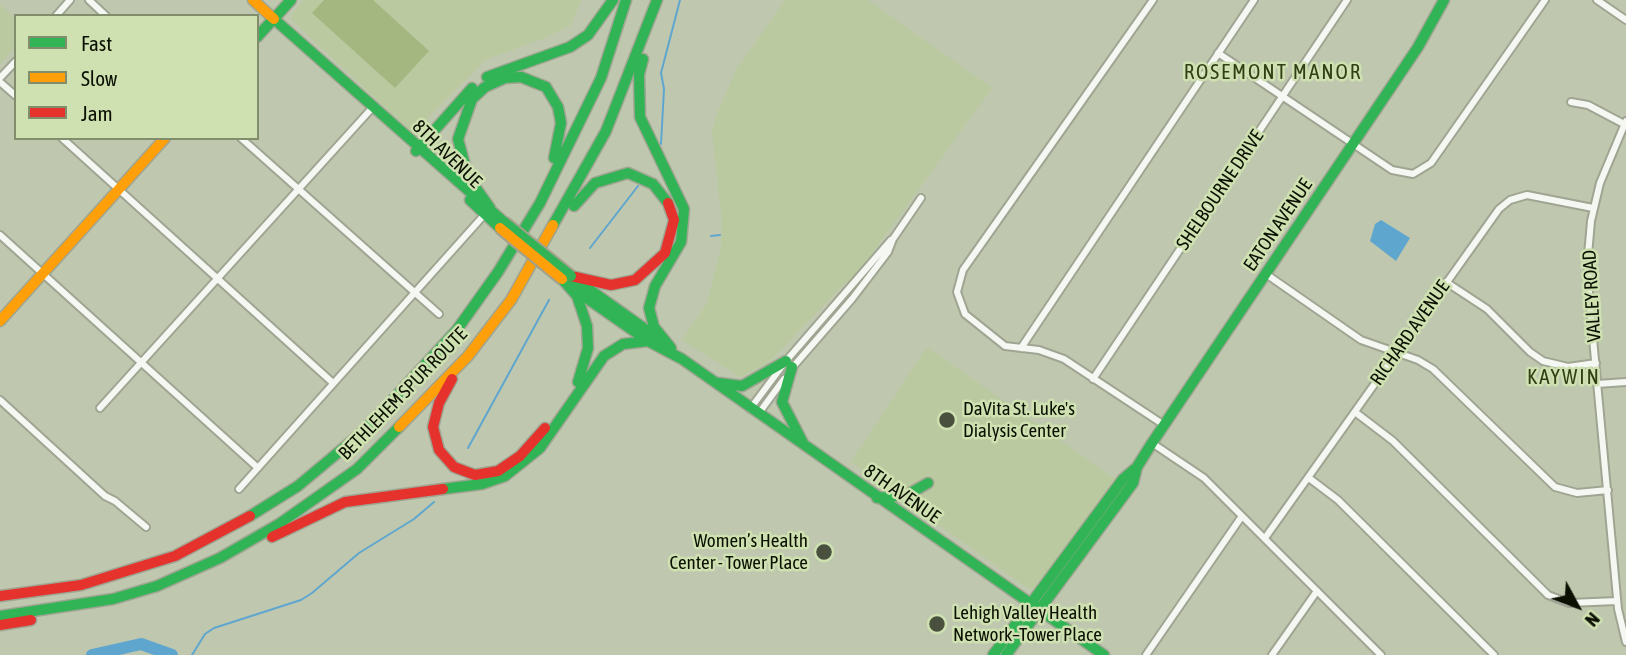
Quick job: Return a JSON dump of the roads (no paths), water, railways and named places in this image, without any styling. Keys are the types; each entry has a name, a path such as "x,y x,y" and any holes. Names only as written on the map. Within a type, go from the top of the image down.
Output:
{"main road":[{"name":"8TH AVENUE","path":"253,0 502,225 566,278 1104,655"},
{"path":"259,35 291,0"},
{"path":"421,151 477,83 519,64 570,47 588,35 613,0"},
{"name":"BETHLEHEM SPUR ROUTE","path":"0,596 81,585 175,556 232,528 298,486 365,430 456,331 498,272 540,203 601,78 626,0"},
{"name":"EATON AVENUE","path":"1006,655 1123,479 1137,467 1353,144 1429,29 1444,0"},
{"path":"175,578 239,555 345,502 482,484 505,476 540,448 604,356 624,344 660,342 649,308 651,298 676,253 685,220 682,200 649,139 638,105 639,75 656,4"},
{"name":"BETHLEHEM SPUR ROUTE","path":"0,616 113,599 175,578 279,524 339,483 378,448 468,356 529,273 606,131 656,4"},
{"path":"421,151 472,99 498,81 513,77 528,78 551,93 560,115 562,131 557,152 498,272"},
{"path":"472,99 461,123 459,148 468,177 487,211"},
{"path":"0,321 164,140"},
{"path":"529,273 580,196 595,183 628,173 653,184 667,199 674,220 668,246 655,265 635,280 611,285 566,278"},
{"path":"468,356 439,403 433,427 439,450 454,467 475,475 487,474 509,465 534,441 557,413 584,369 588,348 585,316 566,278"},
{"path":"713,381 742,386 789,364"},
{"path":"789,364 782,402 807,449"},
{"path":"877,498 907,495 928,483"},
{"path":"0,625 113,599"},
{"name":"EATON AVENUE","path":"993,655 1036,608"}],"street":[{"path":"58,14 70,0"},
{"path":"89,0 104,14"},
{"path":"1153,0 963,270 958,285 959,302 972,320 1005,346 1050,352 1164,425"},
{"path":"1021,348 1254,0"},
{"name":"SHELBOURNE DRIVE","path":"1093,379 1347,0"},
{"path":"1218,53 1353,144 1400,173 1413,174 1425,169 1545,0"},
{"path":"1597,0 1626,20"},
{"path":"14,63 0,80 14,94"},
{"path":"1571,102 1588,105 1625,122"},
{"path":"100,408 373,107"},
{"name":"VALLEY ROAD","path":"1625,122 1611,153 1593,208 1588,269 1617,601 1626,642"},
{"path":"64,140 333,383"},
{"path":"243,140 439,314"},
{"name":"RICHARD AVENUE","path":"1265,538 1499,209 1510,200 1527,195 1593,208"},
{"path":"754,412 789,364 893,239 921,198"},
{"path":"239,489 487,211"},
{"path":"0,235 258,468"},
{"path":"1266,274 1361,340 1418,360 1440,374 1547,481 1573,492 1608,490"},
{"path":"1447,282 1486,309 1530,352 1543,361 1568,367 1595,363"},
{"path":"1597,384 1626,382"},
{"path":"0,400 105,496 146,527"},
{"path":"1355,412 1393,441 1548,595 1569,603 1617,601"},
{"path":"1152,443 1204,478 1381,655"},
{"path":"1309,478 1338,500 1493,655"},
{"path":"1146,655 1242,516"},
{"path":"1272,655 1317,591"}],"water":[{"path":"1381,220 1410,238 1396,261 1370,241 1375,224"}],"waterway":[{"path":"661,144 664,89 661,73 680,0"},
{"path":"590,248 638,186"},
{"path":"711,236 720,235"},
{"path":"468,448 549,300"},
{"path":"192,655 205,634 214,628 301,600 359,553 414,519 434,502"},
{"path":"92,655 141,644 172,655"}],"place":[{"name":"DaVita St. Luke's Dialysis Center","path":"947,420"},
{"name":"Women’s Health Center - Tower Place","path":"824,552"},
{"name":"Lehigh Valley Health Network–Tower Place","path":"937,624"}],"district":[{"name":"ROSEMONT MANOR","path":"1273,72"},
{"name":"KAYWIN","path":"1564,377"}]}
